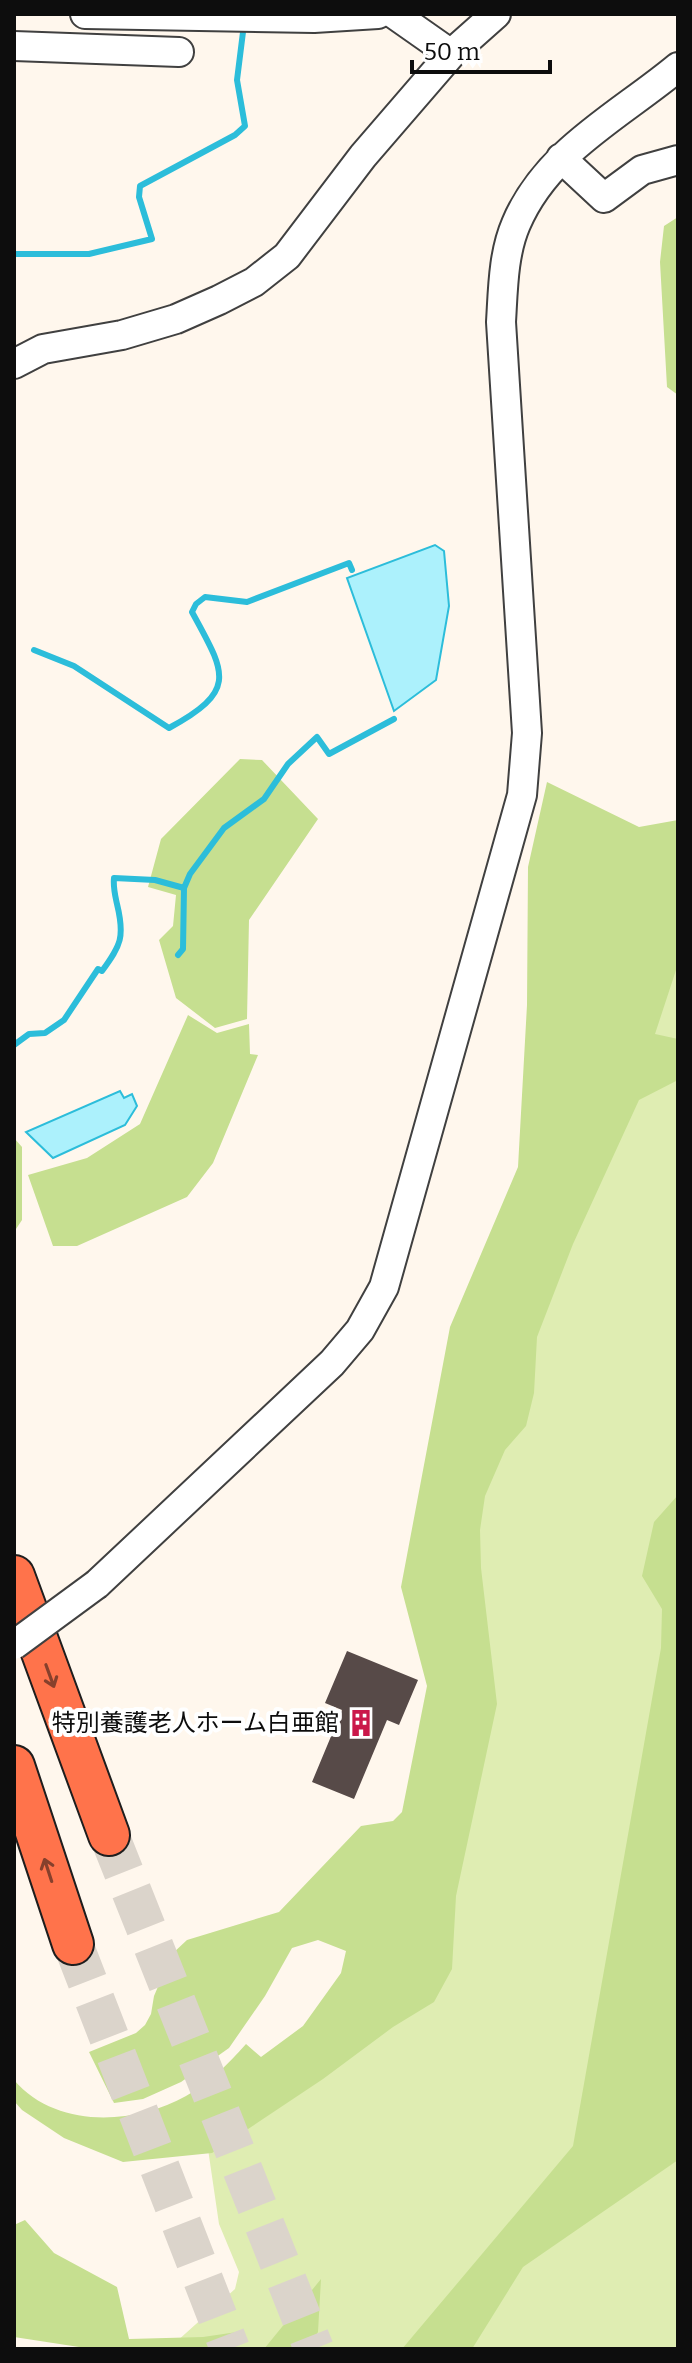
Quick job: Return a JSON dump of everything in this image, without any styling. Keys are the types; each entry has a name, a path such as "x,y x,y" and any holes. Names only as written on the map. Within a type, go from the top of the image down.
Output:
{"highway":[{"path":"14,1576 109,1835"},
{"path":"14,1766 73,1944"}],"street":[{"path":"85,14 247,17 358,17 378,14"},
{"path":"394,14 451,54"},
{"path":"14,364 43,349 122,335 176,319 254,282 287,256 363,156 451,54 496,14"},
{"path":"14,46 179,52"},
{"path":"14,1645 97,1584 348,1347 373,1310 392,1263 522,795 527,733 501,322 504,275 515,226 552,166 603,122 678,67"},
{"path":"561,158 604,198 642,170 678,160"}],"green space":[{"path":"678,217 678,395 667,387 660,262 664,226"},
{"path":"240,759 262,760 318,819 249,920 247,1019 215,1028 176,998 159,940 173,926 176,895 148,887 161,839"},
{"path":"547,782 639,827 678,820 678,964 655,1034 678,1039 678,1080 639,1100 573,1244 537,1337 534,1393 526,1426 505,1450 485,1496 480,1530 481,1568 497,1704 456,1896 452,1969 434,2002 212,2153 123,2162 64,2138 22,2110 14,2101 14,2080 31,2096 51,2107 73,2114 120,2117 165,2106 195,2091 246,2044 261,2057 303,2026 341,1973 346,1951 318,1940 292,1948 265,1996 229,2048 181,2082 143,2099 114,2103 89,2052 136,2033 145,2025 172,1954 187,1940 279,1912 361,1826 393,1821 402,1812 427,1686 401,1587 450,1327 518,1167 527,1005 528,867"},
{"path":"678,949 678,2349 225,2349 176,2342 235,2289 239,2272 219,2224 208,2149 429,1997 478,1494 530,1336"},
{"path":"188,1015 217,1033 249,1024 250,1054 258,1055 213,1163 187,1197 77,1246 53,1246 28,1175 87,1158 140,1124"},
{"path":"14,1138 22,1147 22,1220 14,1232"},
{"path":"678,1495 678,2160 523,2267 472,2349 402,2349 573,2146 661,1648 662,1609 642,1576 654,1522"},
{"path":"25,2220 54,2253 117,2287 129,2339 203,2337 237,2332 241,2338 230,2349 92,2349 14,2337 14,2225"},
{"path":"321,2279 318,2332 308,2349 264,2349"}],"water":[{"path":"435,545 444,551 449,606 436,680 394,711 347,578"},
{"path":"120,1091 124,1098 132,1094 137,1106 125,1125 53,1158 26,1132"}],"building":[{"name":"特別養護老人ホーム白亜館","path":"347,1651 418,1680 399,1725 387,1720 354,1799 312,1782 342,1710 325,1703"}],"waterway":[{"path":"14,254 89,254 152,239 139,197 140,186 235,135 245,126 237,80 244,24"},
{"path":"34,650 74,666 169,728 207,702 216,691 219,679 218,665 192,612 196,604 205,597 247,602 349,563 352,570"},
{"path":"178,955 183,949 184,888 190,874 224,828 264,799 288,764 317,737 329,754 394,719"},
{"path":"14,1045 29,1034 45,1033 64,1020 98,969 102,971 113,954 121,933 114,878 155,880 184,888"}],"tunnel":[{"path":"109,1835 314,2349"},
{"path":"73,1944 230,2349"}],"place":[{"name":"特別養護老人ホーム白亜館","path":"361,1723"}]}
